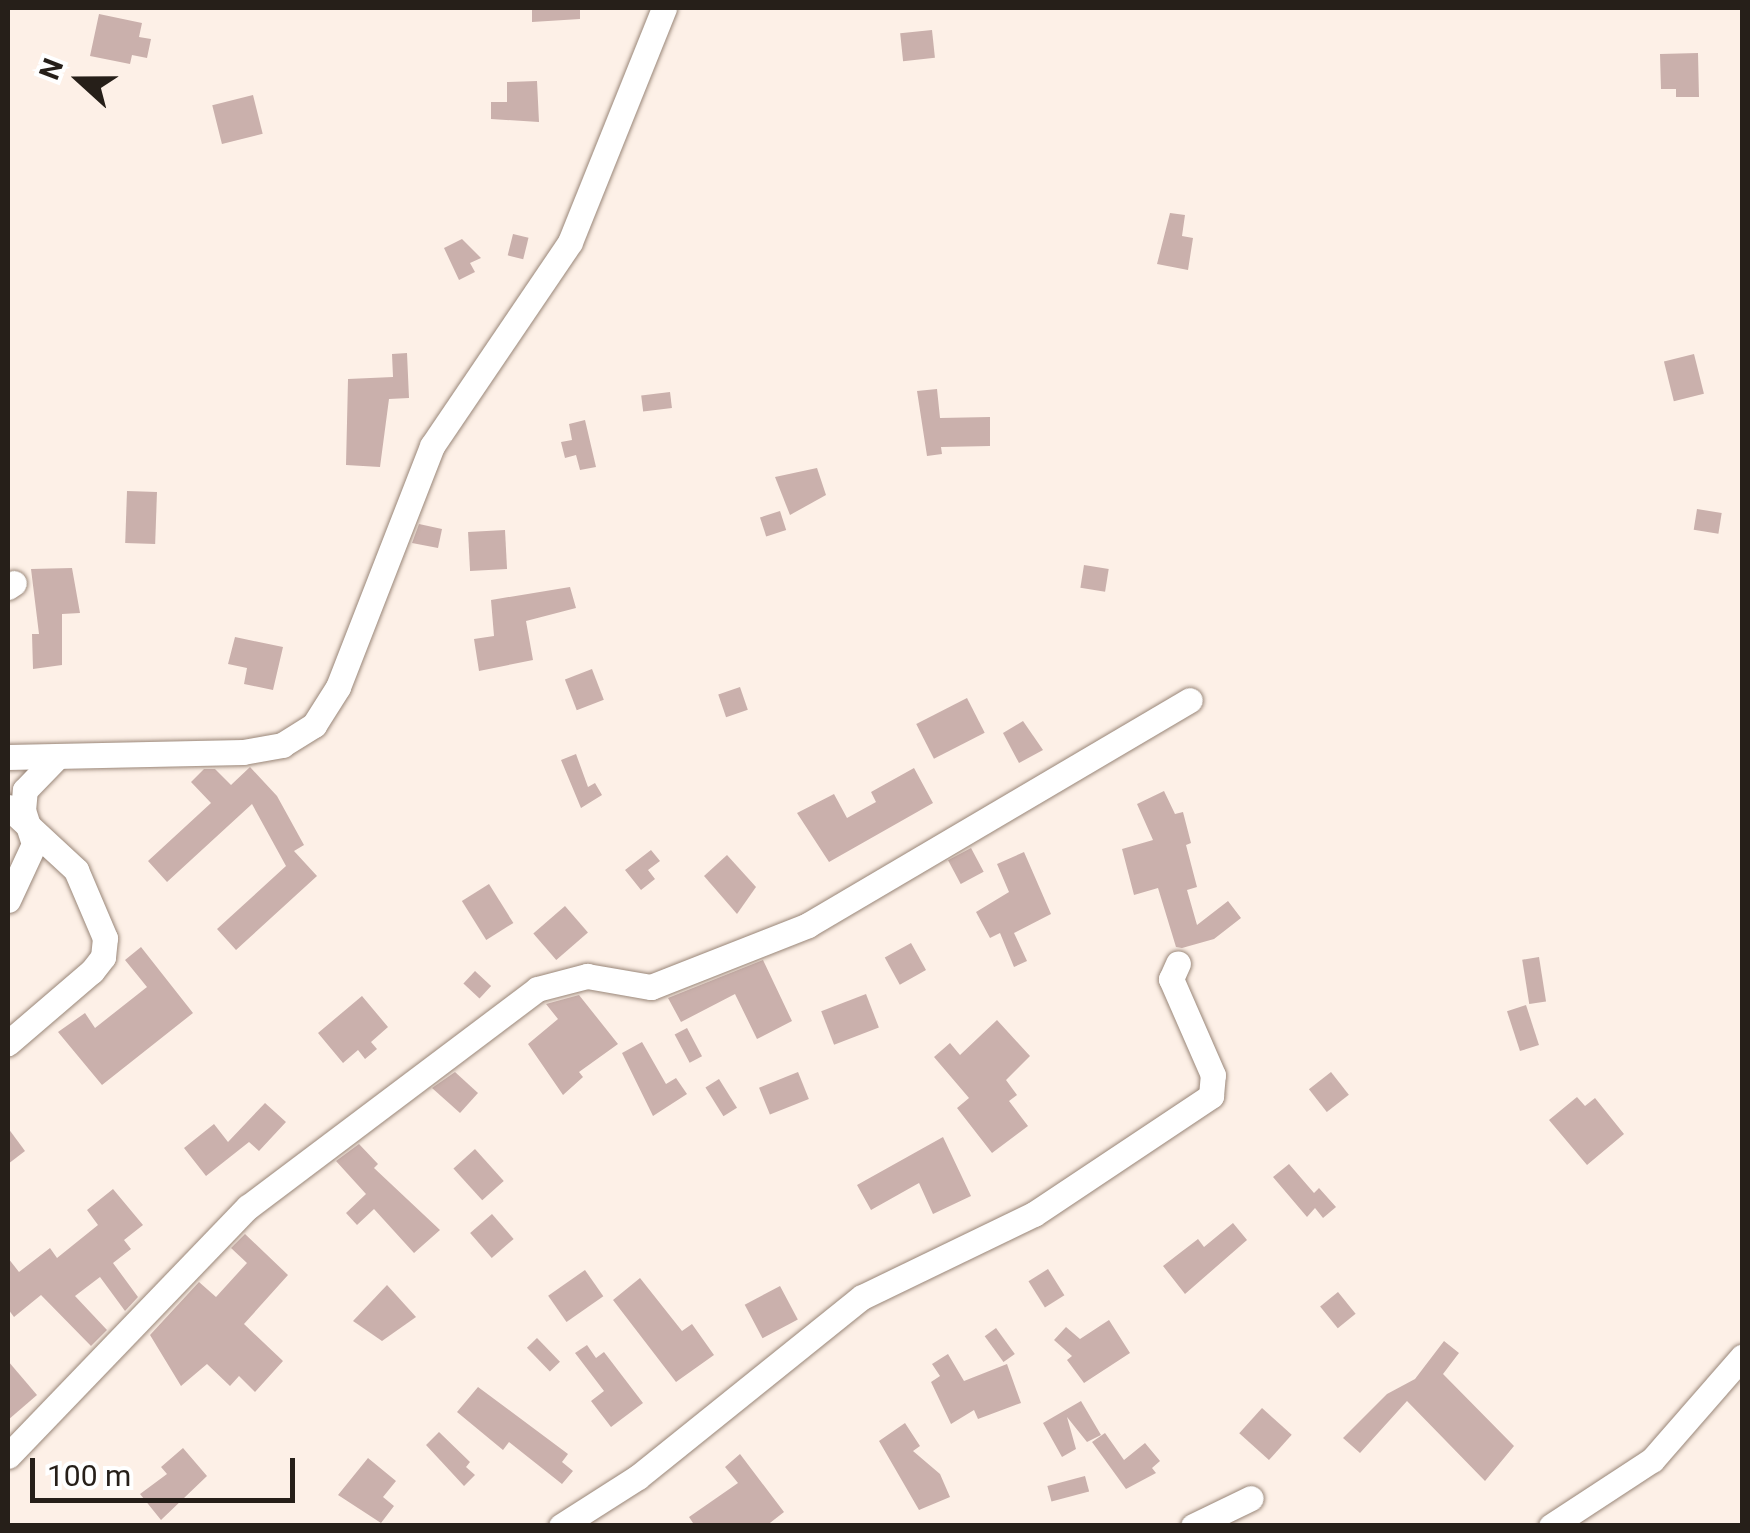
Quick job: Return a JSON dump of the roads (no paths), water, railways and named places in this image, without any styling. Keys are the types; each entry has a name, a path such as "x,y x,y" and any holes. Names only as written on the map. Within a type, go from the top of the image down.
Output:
{"street":[{"path":"8,757 243,752 282,744 314,725 338,687 432,446 570,242 664,8"},
{"path":"8,1456 248,1207 537,988 587,976 651,987 808,926 1190,700"},
{"path":"8,900 34,844 25,790 58,756"},
{"path":"8,807 76,870 100,915 103,957 8,1043"},
{"path":"561,1526 653,1466 862,1296 1034,1214 1211,1096 1212,1075 1172,979 1178,963"},
{"path":"1550,1526 1652,1460 1742,1357"},
{"path":"1193,1526 1251,1498"}]}
